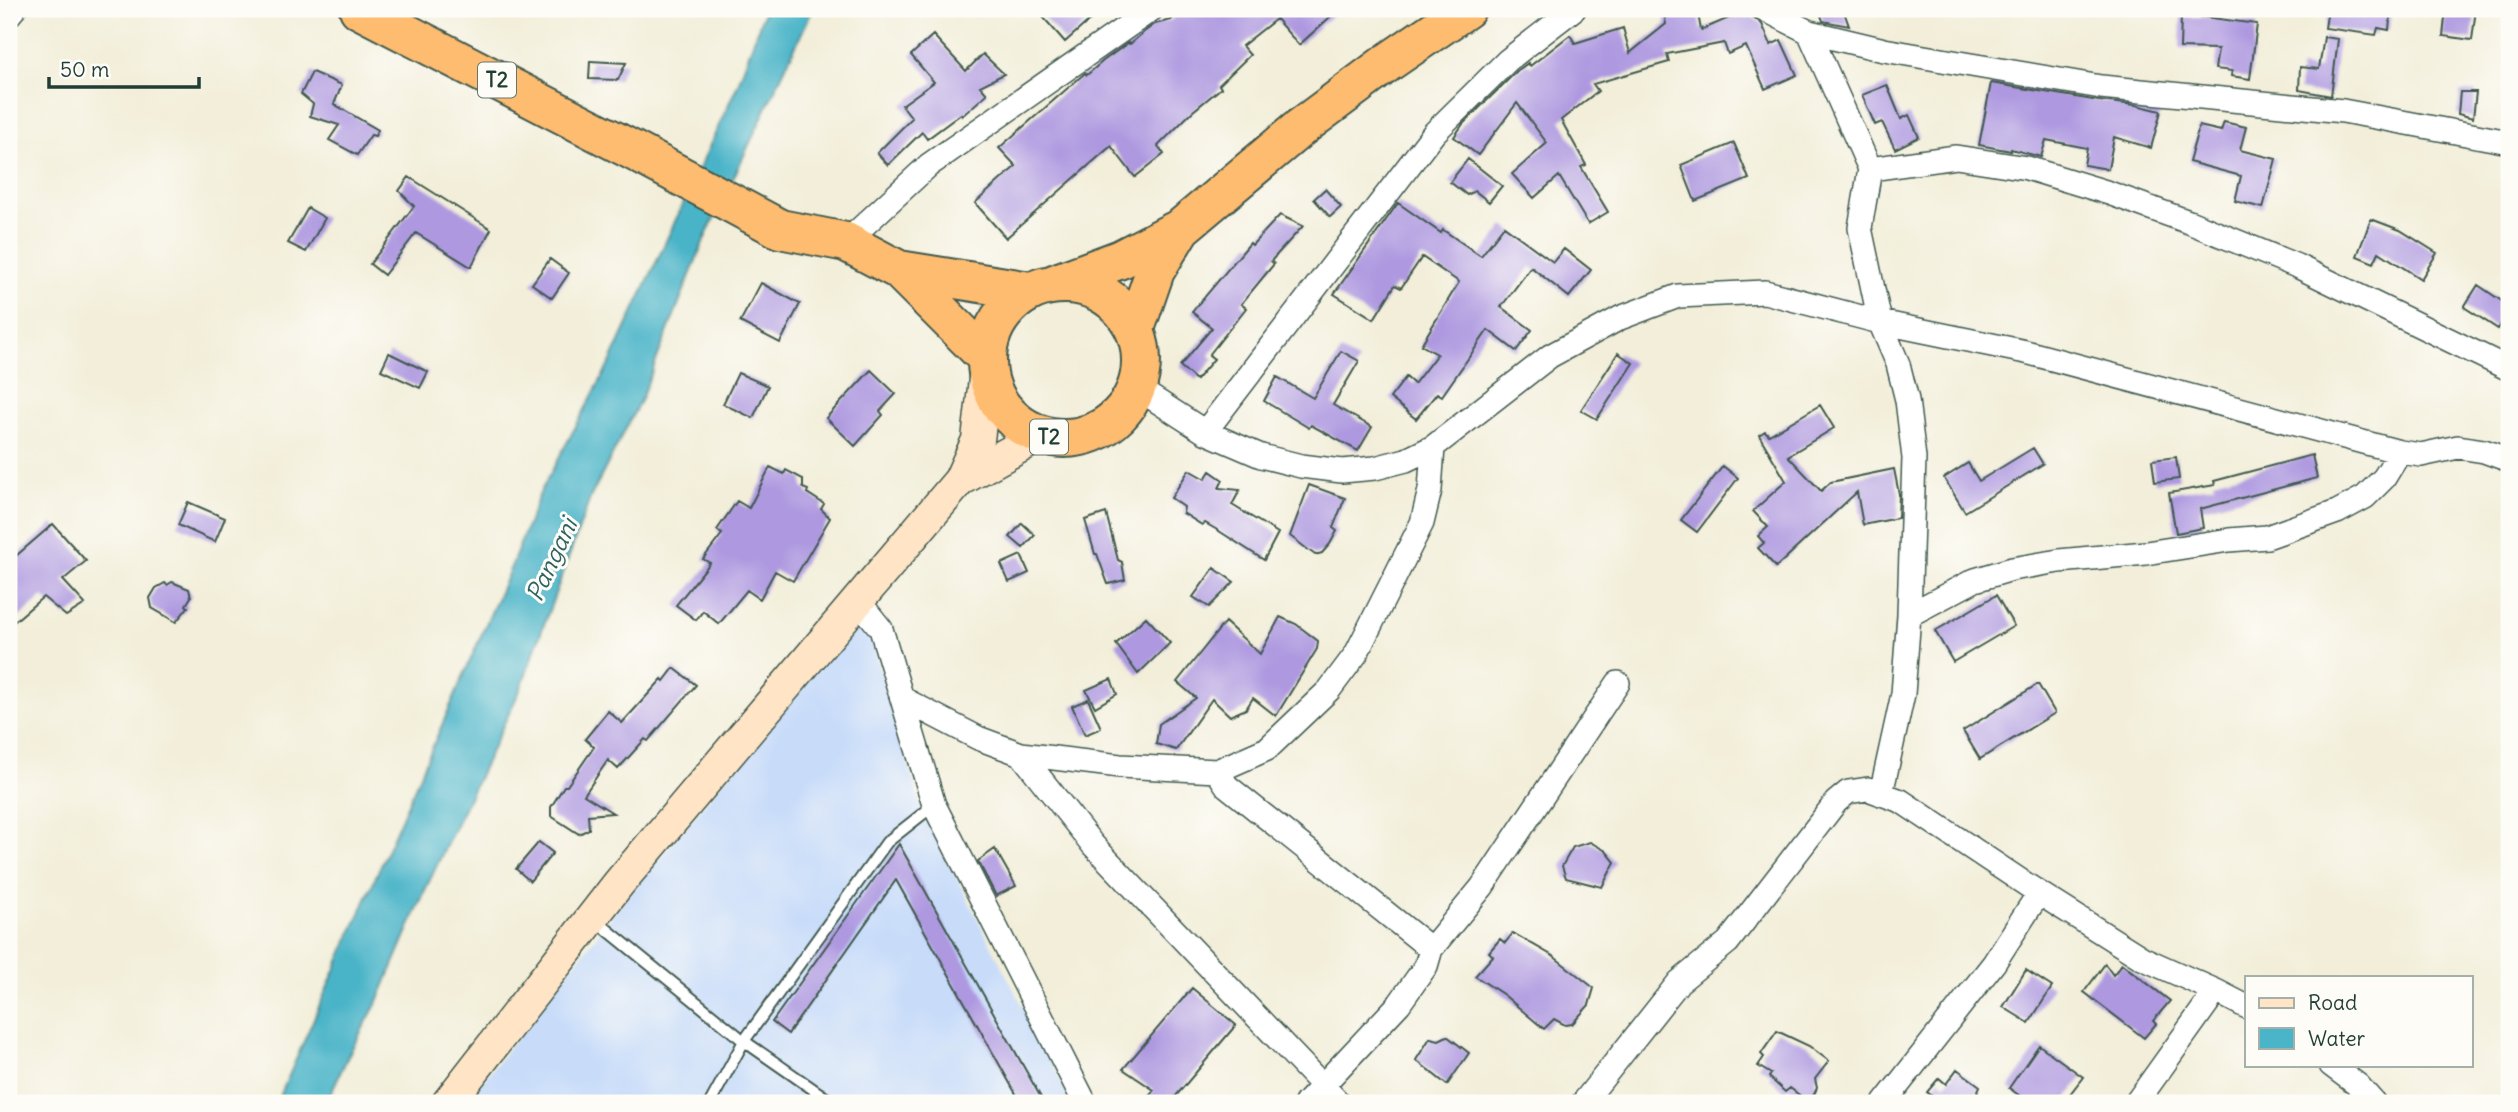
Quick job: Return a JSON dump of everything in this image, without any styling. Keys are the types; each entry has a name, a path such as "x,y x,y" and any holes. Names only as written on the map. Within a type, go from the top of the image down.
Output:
{"highway":[{"name":"T2","path":"359,9 634,150 780,229 846,242 899,270 986,364"},
{"name":"T2","path":"899,270 1042,288 1078,285 1102,293 1121,309 1135,329 1142,358 1137,388 1122,414 1098,432 1069,440 1039,436 1013,421 995,398 986,364 990,337 999,318 1013,303 1042,288 1121,259 1181,228 1300,128 1465,9"},
{"name":"T2","path":"1135,329 1155,271 1181,228"}],"main road":[{"path":"448,1103 592,918 857,599 960,480 978,440 986,364"},
{"path":"960,480 1039,436"}],"street":[{"path":"9,15 14,9"},
{"path":"846,242 929,165 1152,9"},
{"path":"1205,432 1434,133 1508,60 1574,9"},
{"path":"1764,9 1810,32 1884,50 2101,87 2343,111 2509,142"},
{"path":"1810,32 1870,169 1860,228 1880,322 1898,364 1907,400 1914,458 1909,615 1903,694 1881,794"},
{"path":"1870,169 1956,157 2027,168 2109,193 2297,265 2509,369"},
{"path":"1137,388 1205,432 1261,456 1301,466 1342,471 1375,468 1406,460 1433,447 1550,356 1620,318 1678,296 1765,292 1880,322 2026,352 2400,452 2421,455 2458,447 2484,451 2509,460"},
{"path":"903,699 978,738 1021,754 1121,766 1217,771 1266,749 1329,690 1356,654 1422,523 1430,490 1433,447"},
{"path":"1909,615 1975,580 2012,569 2267,537 2337,512 2365,497 2384,478 2400,452"},
{"path":"857,599 881,629 934,805 1085,1103"},
{"path":"1306,1103 1331,1095 1399,1004 1426,966 1430,949 1482,887 1618,683"},
{"path":"1021,754 1093,845 1331,1095"},
{"path":"1217,771 1227,786 1430,949"},
{"path":"1583,1103 1679,982 1728,942 1836,802 1848,792 1868,789 1901,801 2142,958 2245,1006"},
{"path":"1884,1103 1987,973 2039,893"},
{"path":"2136,1103 2216,991"},
{"path":"2332,1066 2359,1086 2374,1103"}],"lane":[{"path":"710,1103 744,1041 887,842 934,805"},
{"path":"592,918 744,1041 833,1103"}],"shaded area":[{"path":"859,620 870,635 922,810 1072,1103 466,1103 630,893"}],"water":[{"name":"Pangani","path":"765,9 813,9 704,240 641,399 591,496 520,690 426,888 379,999 326,1103 277,1103 511,567 541,491 611,361 738,84"}],"building":[{"path":"1036,9 1082,9 1091,19 1065,42"},
{"path":"1182,9 1339,9 1299,45 1276,19 1242,46 1250,55 1219,85 1221,88 1158,146 1164,154 1135,177 1111,146 1006,238 975,203 1016,166 999,148 1085,73 1087,75 1155,24 1171,20"},
{"path":"1663,9 1697,9 1701,30 1750,9 1753,17 1762,24 1771,45 1781,40 1797,75 1765,89 1746,46 1728,54 1724,43 1667,54 1669,62 1593,84 1598,91 1561,120 1586,165 1581,167 1608,212 1588,224 1559,176 1534,198 1512,174 1547,143 1517,103 1478,155 1454,137 1463,124 1517,71 1528,63 1530,66 1570,35 1575,43 1623,28 1630,53 1666,24"},
{"path":"1819,9 1843,9 1849,26 1823,21"},
{"path":"2328,9 2391,9 2389,30 2378,28 2376,35 2325,28"},
{"path":"2446,9 2476,9 2472,40 2443,36"},
{"path":"2181,17 2204,17 2257,24 2250,79 2231,76 2232,71 2215,69 2218,49 2180,48"},
{"path":"933,35 966,71 983,54 1004,74 980,86 987,94 962,116 961,114 927,139 922,132 888,165 877,153 912,118 902,105 934,82 911,55"},
{"path":"2324,37 2338,39 2331,96 2299,90 2300,67 2319,69"},
{"path":"590,61 626,63 618,80 589,79"},
{"path":"312,72 342,85 334,104 378,130 375,136 371,135 357,155 329,140 339,125 310,116 313,104 301,94"},
{"path":"1991,83 2161,111 2151,148 2114,137 2108,169 2084,165 2087,148 2046,140 2041,157 2011,149 1979,145"},
{"path":"1887,85 1901,119 1909,115 1919,137 1895,149 1882,122 1875,125 1862,95"},
{"path":"2460,92 2476,92 2473,118 2458,114"},
{"path":"2224,122 2246,127 2240,150 2276,159 2263,208 2235,201 2241,176 2189,162 2199,126 2221,131"},
{"path":"1734,143 1749,179 1695,201 1681,165"},
{"path":"1468,159 1502,186 1489,202 1475,191 1467,195 1450,182"},
{"path":"409,177 491,229 471,267 416,233 384,275 370,264 414,206 399,191"},
{"path":"1325,189 1341,207 1330,217 1314,199"},
{"path":"1398,203 1441,233 1443,230 1481,256 1504,226 1553,262 1564,249 1591,270 1569,297 1531,267 1501,307 1532,330 1516,351 1488,330 1442,396 1437,393 1416,419 1390,398 1406,377 1414,384 1437,354 1421,345 1459,282 1422,257 1401,288 1395,285 1374,319 1334,294"},
{"path":"308,208 325,218 306,252 288,243"},
{"path":"1280,215 1303,226 1271,261 1274,264 1241,304 1246,308 1209,355 1214,359 1196,380 1180,366 1212,328 1192,312 1250,243 1252,245"},
{"path":"2371,219 2400,230 2437,253 2421,279 2379,252 2374,263 2357,256"},
{"path":"550,259 569,273 552,298 532,284"},
{"path":"761,283 800,304 780,343 740,322"},
{"path":"2478,285 2509,306 2509,311 2498,329 2464,307"},
{"path":"1341,351 1359,361 1333,405 1372,427 1358,451 1311,425 1309,428 1264,401 1277,377 1313,398"},
{"path":"389,353 428,372 420,388 381,370"},
{"path":"1618,353 1633,363 1597,419 1581,410"},
{"path":"871,370 896,394 880,411 883,415 855,446 826,418"},
{"path":"738,373 768,386 753,418 723,404"},
{"path":"1820,405 1834,428 1788,456 1821,491 1831,482 1894,469 1899,494 1898,518 1863,525 1857,492 1776,567 1758,548 1764,543 1758,536 1768,527 1753,511 1786,481 1759,435 1765,431 1769,435"},
{"path":"2033,448 2043,464 1965,512 1944,478 1968,463 1979,481"},
{"path":"2312,455 2317,478 2200,509 2203,528 2176,533 2169,493 2215,485 2214,481"},
{"path":"2176,457 2179,479 2155,482 2152,460"},
{"path":"1723,466 1738,478 1697,532 1681,520"},
{"path":"770,467 784,474 786,470 803,479 803,488 824,504 821,509 830,518 793,581 775,571 760,599 747,590 719,624 703,611 696,620 676,605 710,563 703,559 722,534 717,530 737,501 749,508"},
{"path":"1189,470 1205,479 1210,471 1223,480 1219,488 1240,490 1232,505 1278,533 1264,560 1219,531 1205,523 1202,525 1183,513 1184,507 1171,498"},
{"path":"1309,485 1345,498 1333,528 1337,531 1322,553 1315,555 1290,536"},
{"path":"188,502 225,518 215,542 178,525"},
{"path":"1106,513 1125,580 1108,584 1085,520"},
{"path":"1022,523 1035,535 1023,548 1010,537"},
{"path":"53,524 86,561 63,580 85,604 66,616 43,597 9,626 9,562"},
{"path":"1021,555 1029,573 1009,582 1001,564"},
{"path":"1214,568 1234,582 1209,607 1193,597"},
{"path":"172,582 189,589 191,597 186,605 188,607 176,622 152,608 150,598 156,588"},
{"path":"1996,595 2014,626 1953,662 1935,631"},
{"path":"1146,617 1170,643 1138,674 1116,644"},
{"path":"1280,617 1296,624 1318,641 1317,649 1276,716 1253,698 1246,709 1230,716 1212,699 1176,750 1156,744 1159,724 1196,698 1177,682 1225,622 1260,654"},
{"path":"674,668 696,685 648,741 645,739 618,769 608,760 584,795 613,813 588,815 589,829 579,834 551,816 551,807 564,786 567,786 594,747 585,739 608,711 622,723"},
{"path":"1111,679 1117,694 1095,707 1086,690"},
{"path":"2038,684 2055,713 1980,759 1963,731"},
{"path":"1088,699 1101,728 1085,735 1072,706"},
{"path":"539,842 553,853 530,881 516,869"},
{"path":"1590,842 1606,851 1615,862 1602,887 1566,878 1562,866 1573,847"},
{"path":"899,844 1044,1103 1021,1103 896,880 788,1034 772,1022"},
{"path":"995,849 1016,886 996,896 978,861"},
{"path":"1513,933 1553,956 1594,988 1589,1005 1572,1024 1565,1025 1554,1019 1544,1029 1504,995 1475,976 1493,956 1489,952 1500,939 1505,943"},
{"path":"2105,964 2113,975 2122,964 2170,1001 2153,1021 2156,1024 2144,1038 2084,992"},
{"path":"2026,970 2052,987 2029,1023 2003,1007"},
{"path":"1192,988 1236,1025 1170,1103 1144,1103 1154,1090 1123,1069"},
{"path":"1777,1031 1809,1046 1829,1061 1815,1079 1817,1088 1810,1103 1790,1088 1785,1092 1769,1077 1771,1074 1758,1066 1764,1057 1761,1054"},
{"path":"1447,1036 1469,1053 1447,1085 1416,1060 1430,1038 1439,1040"},
{"path":"2039,1045 2083,1077 2063,1103 2030,1103 2009,1088"},
{"path":"1957,1069 1980,1086 1973,1103 1941,1103 1927,1092 1939,1078 1946,1084"}]}
